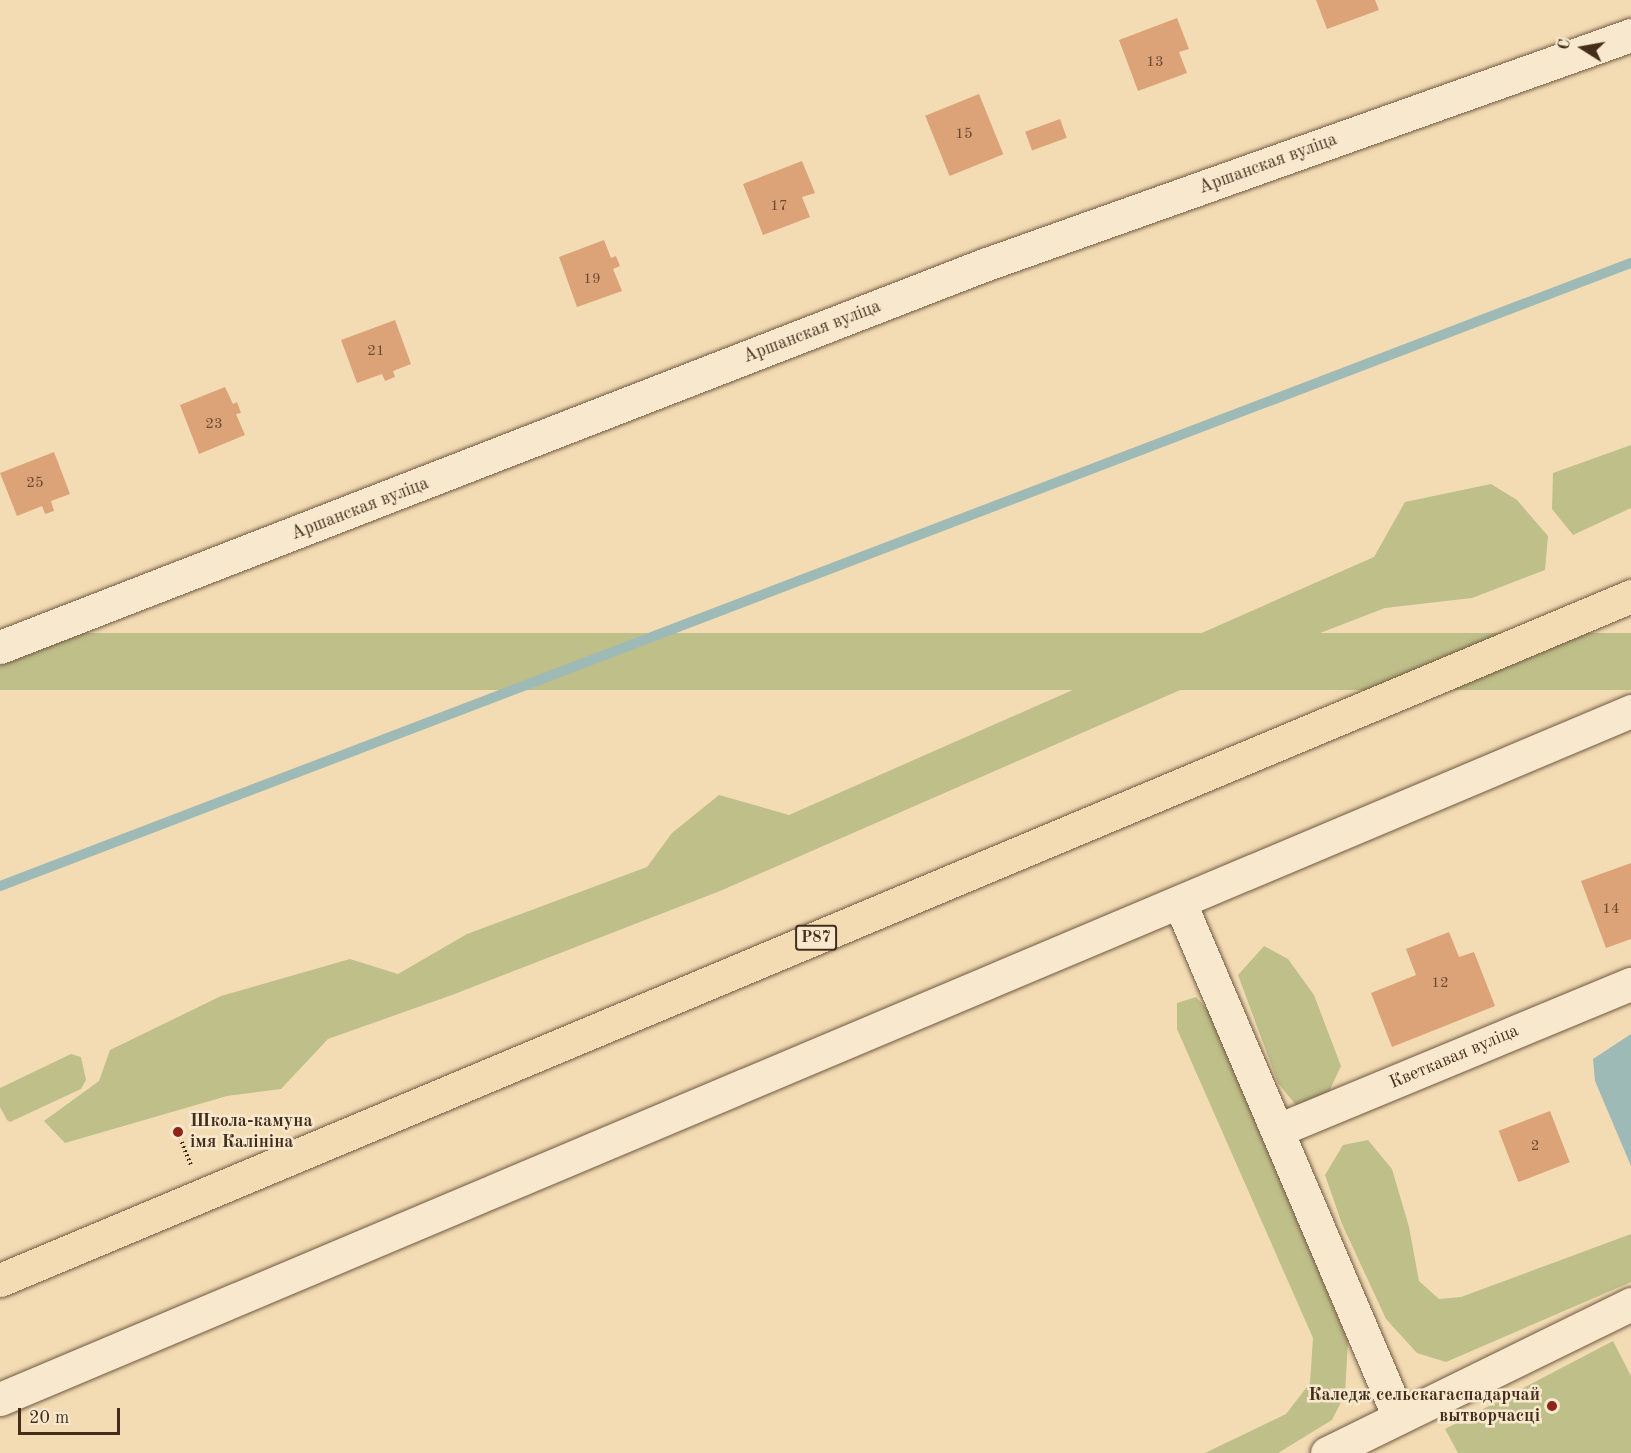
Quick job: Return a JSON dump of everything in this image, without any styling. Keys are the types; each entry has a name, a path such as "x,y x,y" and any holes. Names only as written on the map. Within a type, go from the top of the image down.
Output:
{"main road":[{"name":"Р87","path":"0,1280 1631,596"}],"street":[{"name":"Аршанская вуліца","path":"0,647 984,265 1631,35"},
{"path":"0,1399 1631,711"},
{"path":"1180,903 1398,1415"},
{"name":"Кветкавая вуліца","path":"1278,1130 1631,984"},
{"path":"1327,1453 1398,1415 1631,1304"}],"green space":[{"path":"1631,445 1631,508 1573,535 1552,509 1553,473"},
{"path":"1491,484 1517,500 1548,536 1545,570 1472,598 1385,608 1242,663 720,891 452,995 328,1039 281,1089 227,1096 65,1143 44,1121 99,1081 110,1050 221,996 350,959 398,974 467,934 647,867 672,833 719,795 789,815 1374,557 1405,502"},
{"path":"0,633 1631,633 1631,690 0,690"},
{"path":"1264,946 1288,959 1314,995 1341,1066 1324,1102 1300,1110 1278,1083 1238,975"},
{"path":"1196,997 1214,1017 1348,1341 1345,1394 1332,1420 1278,1453 1205,1453 1286,1414 1310,1383 1313,1338 1177,1029 1177,1003"},
{"path":"71,1054 81,1057 86,1080 81,1089 10,1122 7,1120 0,1107 0,1088"},
{"path":"1368,1140 1392,1169 1409,1227 1419,1281 1439,1299 1461,1297 1631,1234 1631,1282 1446,1362 1417,1353 1386,1319 1342,1224 1325,1175 1343,1145"},
{"name":"Каледж сельскагаспадарчай вытворчасці","path":"1613,1341 1631,1376 1631,1453 1458,1453 1445,1429"}],"water":[{"path":"1631,1034 1631,1166 1595,1081 1593,1059"}],"building":[{"path":"1316,0 1375,0 1379,10 1327,29"},
{"path":"1177,18 1189,49 1179,52 1187,73 1138,91 1119,40"},
{"path":"979,94 1003,154 950,176 925,116"},
{"path":"1060,119 1067,138 1032,150 1025,132"},
{"path":"802,161 815,193 802,197 810,217 763,235 743,184"},
{"path":"604,240 611,258 616,256 620,266 613,269 622,291 577,307 559,257"},
{"path":"395,320 411,364 393,371 395,377 385,381 382,374 357,383 341,340"},
{"path":"225,387 233,404 237,402 241,413 236,414 245,435 199,454 180,405"},
{"path":"54,452 70,494 51,501 54,511 45,514 42,506 17,516 0,473"},
{"path":"1631,863 1631,939 1606,948 1581,881"},
{"path":"1449,932 1459,957 1474,952 1495,1006 1392,1047 1371,993 1416,975 1406,949"},
{"path":"1550,1111 1570,1162 1518,1182 1499,1131"}],"waterway":[{"path":"0,886 1631,263"}],"place":[{"name":"Школа-камуна імя Калініна","path":"178,1132"},
{"name":"Каледж сельскагаспадарчай вытворчасці","path":"1552,1406"}]}
